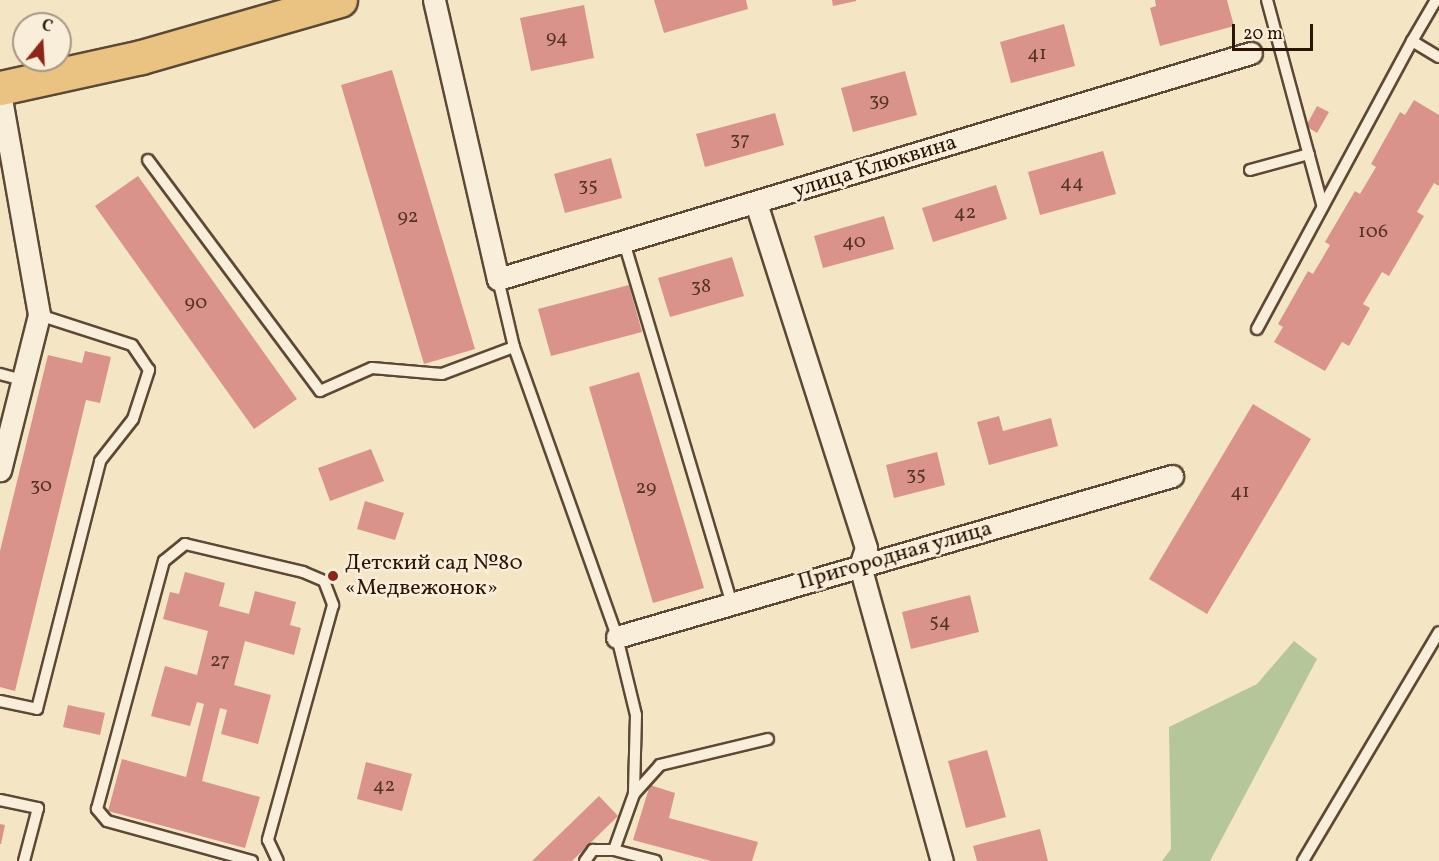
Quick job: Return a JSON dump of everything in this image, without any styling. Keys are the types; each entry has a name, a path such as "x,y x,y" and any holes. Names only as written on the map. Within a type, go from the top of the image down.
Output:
{"main road":[{"path":"0,88 141,57 340,0"}],"street":[{"path":"434,0 498,279"},
{"name":"улица Клюквина","path":"498,279 1251,53"},
{"path":"0,93 39,315 0,470"},
{"path":"756,203 866,548 860,566 942,861"},
{"name":"Пригородная улица","path":"618,637 1172,476"}],"lane":[{"path":"1268,0 1323,207"},
{"path":"1257,329 1436,0"},
{"path":"1412,41 1439,57"},
{"path":"1250,170 1309,154"},
{"path":"148,160 320,391 372,369 442,374 514,347"},
{"path":"624,242 732,604"},
{"path":"498,279 514,347 618,637 636,715 634,794 614,850"},
{"path":"0,701 38,709 100,461 133,419 149,370 132,345 39,315"},
{"path":"0,374 23,380"},
{"path":"252,861 107,822 97,809 164,561 185,544 303,572 324,581 333,605 268,840 277,861"},
{"path":"1303,861 1439,632"},
{"path":"634,794 660,765 768,739"},
{"path":"0,800 38,808 24,861"},
{"path":"585,861 593,850 614,850 656,861"}],"green space":[{"path":"1294,641 1317,659 1210,861 1162,861 1171,849 1169,727 1257,684"}],"building":[{"path":"654,0 746,0 748,9 664,33"},
{"path":"832,0 856,0 856,1 833,6"},
{"path":"1155,0 1227,0 1234,26 1160,46 1150,8 1156,6"},
{"path":"584,5 594,58 531,71 520,18"},
{"path":"1064,24 1075,66 1011,83 1000,42"},
{"path":"392,70 475,349 424,364 341,85"},
{"path":"905,71 917,115 853,132 841,88"},
{"path":"1414,100 1439,115 1439,186 1434,183 1417,212 1424,216 1389,276 1382,272 1363,304 1370,308 1349,346 1342,342 1325,371 1274,342 1283,327 1278,324 1308,271 1313,274 1330,245 1325,242 1355,191 1360,194 1376,167 1371,164 1400,112 1405,115"},
{"path":"1317,106 1329,112 1317,133 1306,126"},
{"path":"775,113 784,145 705,167 696,134"},
{"path":"1103,151 1116,194 1040,215 1028,172"},
{"path":"611,158 622,198 565,213 554,174"},
{"path":"138,176 297,399 254,429 95,206"},
{"path":"996,185 1007,219 933,242 922,208"},
{"path":"884,216 894,249 823,268 814,236"},
{"path":"732,257 744,296 670,317 658,278"},
{"path":"629,285 642,332 551,356 538,309"},
{"path":"85,351 111,357 100,403 86,400 15,691 0,687 0,551 48,355 82,363"},
{"path":"639,372 704,588 653,603 589,387"},
{"path":"1253,404 1311,439 1207,614 1149,579"},
{"path":"999,416 1003,431 1051,418 1058,446 989,465 977,422"},
{"path":"371,449 384,481 330,501 318,468"},
{"path":"937,452 945,485 894,498 886,465"},
{"path":"365,501 404,513 395,540 357,529"},
{"path":"185,572 225,583 219,606 249,614 255,591 296,602 290,625 301,628 294,655 245,641 234,685 271,695 258,744 221,734 227,710 220,708 202,781 260,797 245,848 108,811 122,759 186,777 204,704 197,702 190,726 151,716 165,666 197,675 208,631 163,619 170,592 179,594"},
{"path":"970,595 979,632 911,649 902,612"},
{"path":"68,705 105,713 100,735 63,727"},
{"path":"987,750 1006,817 966,828 948,761"},
{"path":"366,762 412,774 402,811 357,799"},
{"path":"650,785 675,793 669,818 758,842 752,861 711,861 633,840"},
{"path":"599,796 618,816 572,861 532,861"},
{"path":"0,824 5,825 1,844 0,844"},
{"path":"1040,829 1048,861 977,861 973,846"}],"place":[{"name":"Детский сад №80 «Медвежонок»","path":"333,576"}]}
